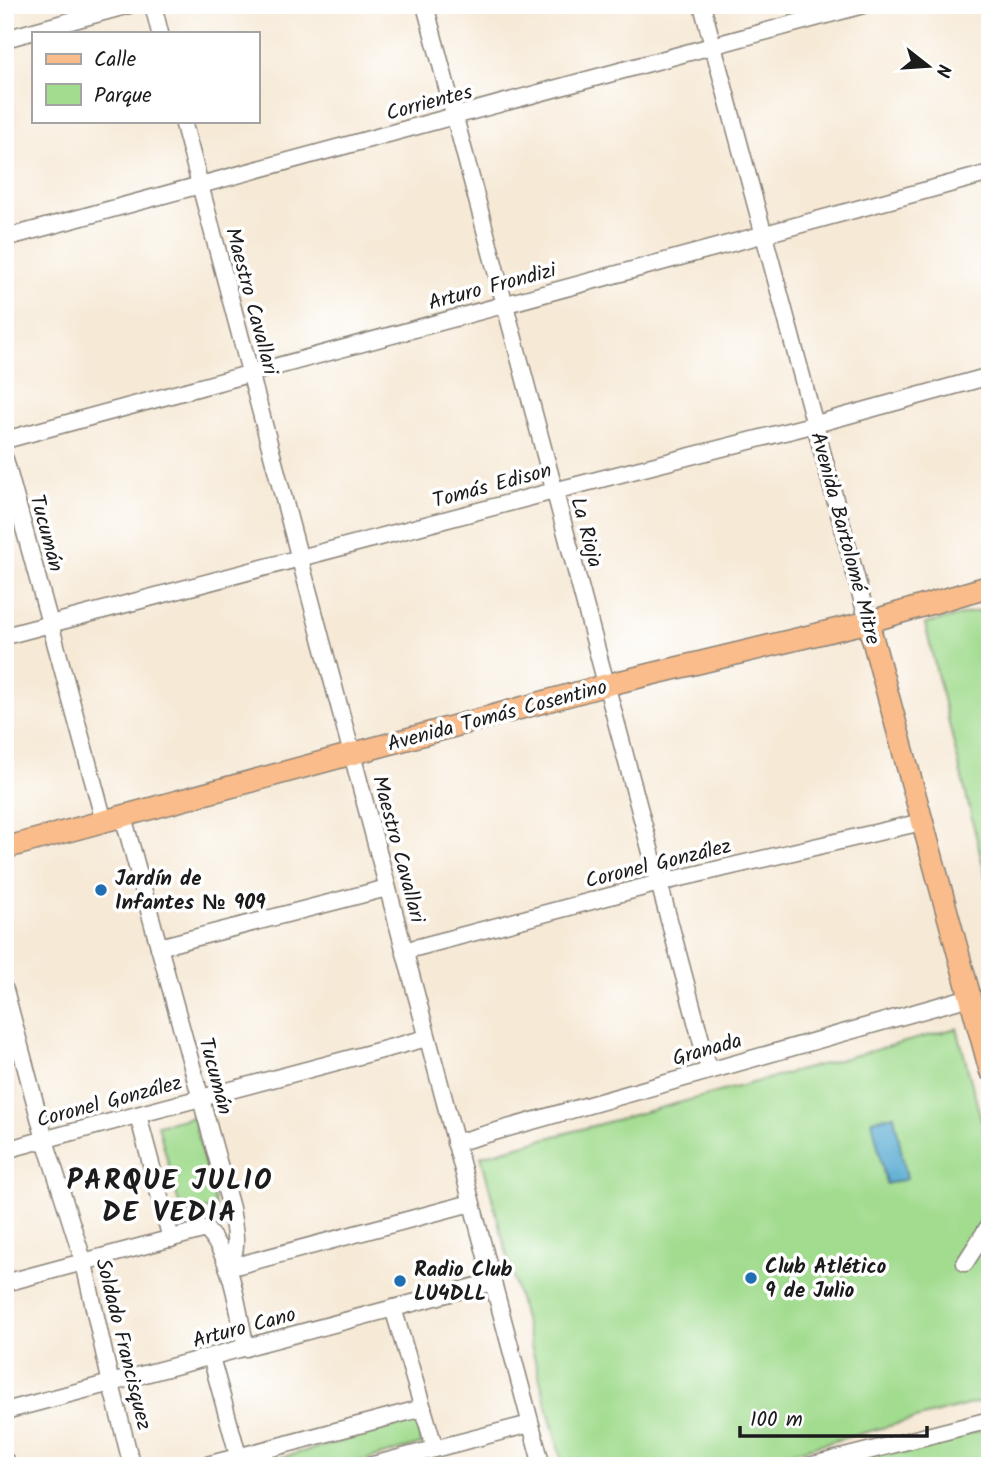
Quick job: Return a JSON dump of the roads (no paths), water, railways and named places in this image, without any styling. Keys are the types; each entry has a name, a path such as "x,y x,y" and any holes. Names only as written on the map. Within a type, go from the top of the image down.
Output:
{"main road":[{"name":"Avenida Tomás Cosentino","path":"5,848 606,685 868,622 990,586"},
{"name":"Avenida Bartolomé Mitre","path":"868,622 990,1070"}],"street":[{"path":"5,39 129,5"},
{"path":"153,5 160,32"},
{"name":"La Rioja","path":"425,5 709,1070"},
{"name":"Avenida Bartolomé Mitre","path":"702,5 868,622"},
{"name":"Corrientes","path":"5,238 863,5"},
{"name":"Maestro Cavallari","path":"183,122 542,1466"},
{"name":"Arturo Frondizi","path":"5,440 990,173"},
{"name":"Tomás Edison","path":"5,636 990,376"},
{"name":"Tucumán","path":"5,459 51,625 113,819 159,947 231,1208 236,1242 235,1256 228,1268 246,1348"},
{"name":"Coronel González","path":"404,951 659,883 922,822"},
{"path":"159,947 387,888"},
{"name":"Soldado Francisquez","path":"5,990 45,1140 83,1263 132,1466"},
{"name":"Granada","path":"455,1143 971,998"},
{"name":"Coronel González","path":"5,1150 427,1038"},
{"path":"138,1115 171,1239"},
{"path":"5,1283 206,1229 219,1243 228,1268 471,1203"},
{"path":"965,1263 990,1224"},
{"name":"Arturo Cano","path":"5,1411 492,1282"},
{"path":"393,1308 435,1449"},
{"path":"211,1357 240,1461"},
{"path":"203,1466 240,1461 423,1408"},
{"path":"816,1465 990,1420"},
{"path":"369,1466 398,1462 435,1449 530,1424"}],"water":[{"path":"894,1115 907,1179 886,1184 872,1120"}],"place":[{"name":"Jardín de Infantes № 909","path":"101,890"},
{"name":"Club Atlético 9 de Julio","path":"751,1278"},
{"name":"Radio Club LU4DLL","path":"400,1281"}],"district":[{"name":"PARQUE JULIO DE VEDIA","path":"170,1195"}]}
